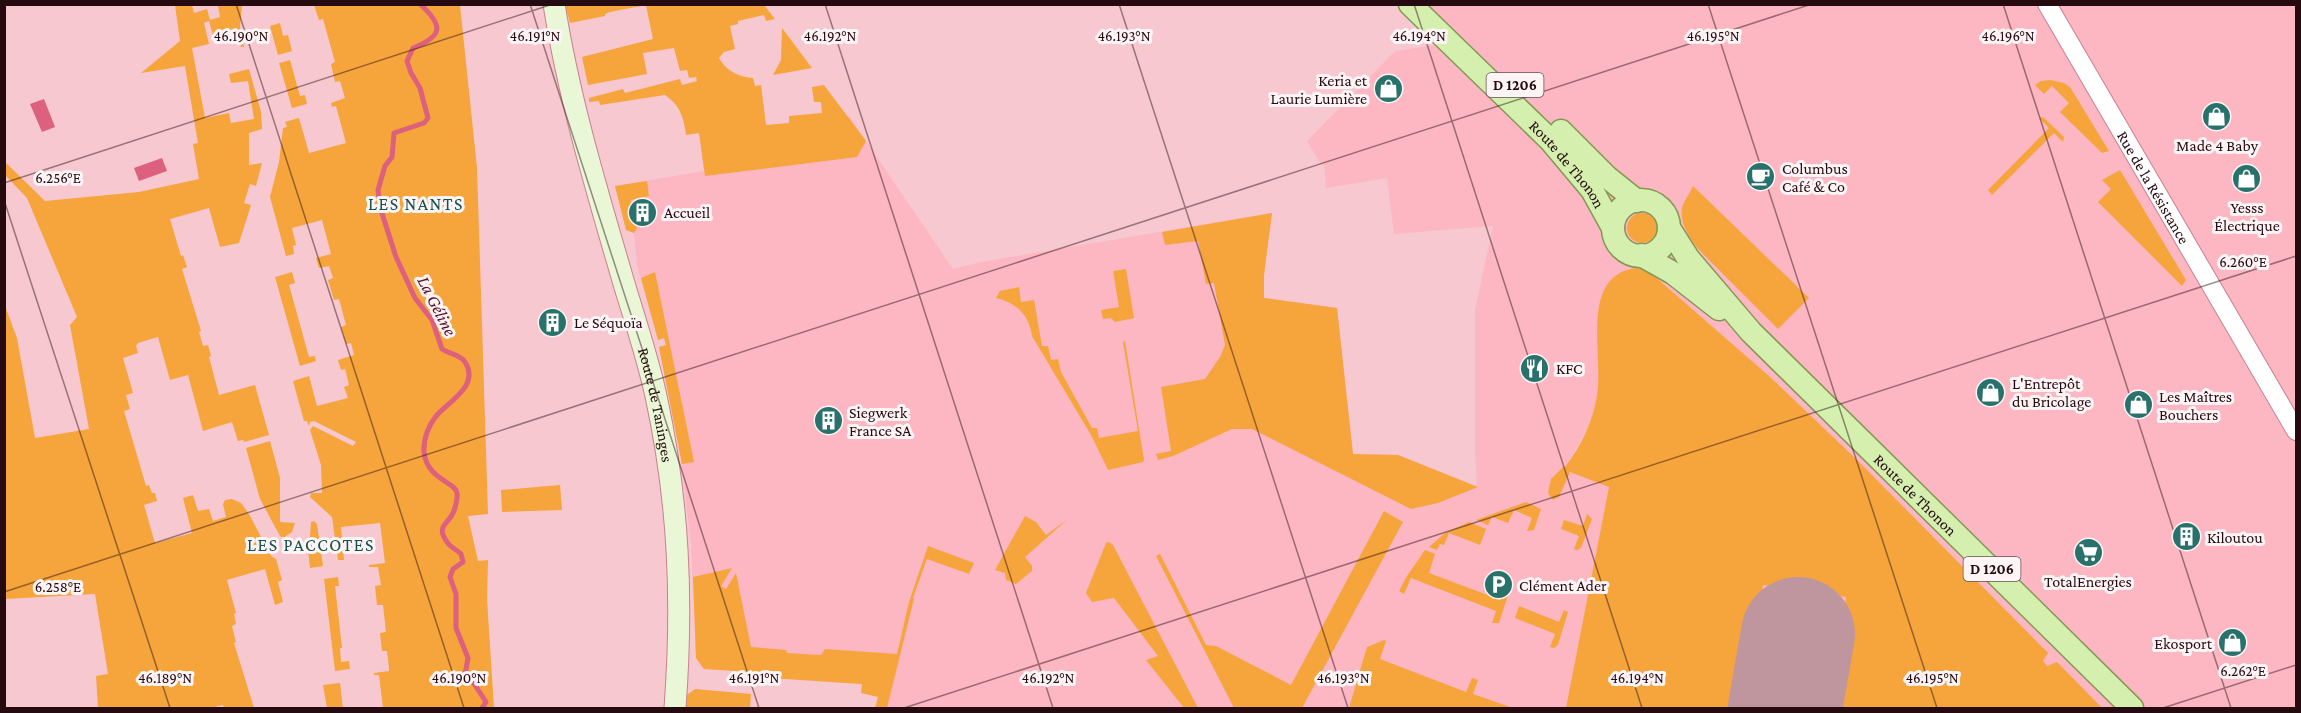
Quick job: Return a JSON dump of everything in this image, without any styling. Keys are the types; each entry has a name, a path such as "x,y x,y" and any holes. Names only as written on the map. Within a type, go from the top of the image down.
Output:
{"main road":[{"name":"Route de Taninges","path":"554,4 571,92 652,379 667,453 680,570 675,708"},
{"name":"Route de Thonon","path":"1410,4 1550,140 1592,190 1614,228"},
{"name":"Route de Thonon","path":"1432,4 1597,167 1637,201"},
{"path":"1637,201 1646,201 1657,206 1666,215 1669,228 1666,240 1654,253 1630,254 1615,238 1614,228 1619,211 1628,203 1637,201"},
{"name":"Route de Thonon","path":"1669,228 1688,258 1751,333 2132,708"},
{"name":"Route de Thonon","path":"1641,255 1672,273 1751,333"}],"street":[{"name":"Rue de la Résistance","path":"2047,4 2296,431"}],"shaded area":[{"path":"175,5 192,5 194,13 207,9 210,20 220,17 218,6 242,5 240,27 244,47 241,47 235,28 216,34 218,41 215,42 209,21 204,23 209,44 192,48 205,118 229,113 231,123 254,119 248,81 231,83 229,74 249,69 261,112 262,129 249,133 249,165 262,163 256,186 250,184 244,203 251,205 239,243 220,247 209,208 170,219 181,256 183,255 187,267 182,269 201,331 199,332 203,346 208,345 219,395 255,385 269,435 244,442 243,440 238,441 232,422 203,431 188,375 170,380 158,337 138,343 136,346 138,353 123,358 133,393 126,395 130,409 124,411 146,486 149,485 152,493 155,493 157,501 144,505 155,543 192,533 183,498 193,495 198,511 209,509 213,521 226,517 223,504 225,500 232,499 241,503 271,556 276,559 282,580 278,582 283,602 275,605 265,569 227,580 236,613 234,614 236,624 232,626 236,642 234,643 254,708 224,708 223,705 210,708 98,708 96,676 108,674 95,594 5,599 5,306 17,338 35,438 89,429 70,325 77,317 27,198 5,175 5,162 45,201 139,192 199,179 193,144 198,143 185,66 141,73 180,41"},
{"path":"314,5 460,5 477,168 488,514 468,516 478,561 488,560 487,599 494,708 383,708 379,675 374,675 374,673 389,671 387,651 382,651 380,633 386,632 383,605 377,605 375,586 381,585 378,567 369,567 369,565 385,563 380,523 341,527 344,560 338,560 332,517 310,497 311,493 322,493 321,465 310,430 313,426 353,446 356,442 314,421 310,422 309,426 307,421 304,421 293,381 309,376 317,406 348,398 344,387 349,385 345,369 341,370 338,360 354,355 351,343 346,344 341,327 346,325 339,299 334,300 328,280 333,278 329,266 319,268 316,258 331,254 322,220 292,228 296,245 293,246 294,254 286,256 270,197 279,162 283,128 287,127 285,122 299,118 309,153 346,143 336,106 332,107 331,103 345,98 340,81 335,82 331,64 335,62 323,19 319,20"},
{"path":"565,5 646,5 570,23"},
{"path":"646,5 764,5 775,19 766,21 764,15 738,21 738,24 730,26 735,49 724,52 719,58 733,72 753,78 755,86 761,85 766,125 789,123 789,116 822,113 821,102 814,102 812,87 824,85 866,141 857,157 705,176 699,133 686,135 680,112 665,95 600,105 599,101 589,102 589,98 623,89 625,93 680,79 682,85 697,81 696,77 689,78 687,70 680,71 674,48 643,53 647,74 588,85 582,57 653,39"},
{"path":"1422,5 2296,5 2296,708 1495,708 1364,660 1349,708 884,708 889,686 771,678 769,673 704,669 700,665 696,658 691,543 681,460 659,347 666,345 664,338 658,340 637,265 634,233 626,230 615,186 704,171 699,133 849,116 953,269 981,262 1272,213 1264,275 1264,298 1337,308 1353,454 1398,455 1477,487 1475,310 1493,226 1394,234 1387,178 1326,188 1324,164 1320,163 1307,141 1395,51 1443,44","holes":["1598,394 1611,485 1566,467 1591,422"]},
{"path":"280,23 283,36 288,35 292,51 278,55 270,26"},
{"path":"782,28 812,68 773,75 781,60"},
{"path":"290,60 300,96 305,95 307,104 292,108 279,63"},
{"path":"2050,80 2070,87 2109,151 2102,153 2060,112 2069,103 2052,86 2044,94 2035,85 2041,81"},
{"path":"44,99 55,127 42,132 30,104"},
{"path":"2043,117 2064,137 2063,142 2054,133 1992,195 1988,190 2049,128 2039,118"},
{"path":"162,158 167,171 139,181 134,168"},
{"path":"2120,170 2186,280 2182,286 2098,202 2111,189 2102,180"},
{"path":"647,181 649,196 631,200 637,228 634,233 626,230 615,186"},
{"path":"1693,186 1809,298 1778,329 1690,239 1682,220 1682,208"},
{"path":"1272,213 1264,275 1264,298 1337,308 1353,454 1398,455 1478,487 1438,503 1411,509 1252,429 1232,429 1173,456 1158,460 1156,454 1171,451 1161,387 1205,379 1225,345 1214,283 1206,284 1198,241 1165,245 1162,232"},
{"path":"1642,213 1653,217 1657,228 1653,239 1642,243 1631,239 1627,228 1631,217"},
{"path":"1638,268 1653,275 1769,376 1855,458 2048,653 2043,661 2047,666 2057,662 2102,708 1830,708 1840,688 1850,645 1853,622 1844,620 1846,597 1763,585 1761,603 1754,602 1736,708 1566,708 1609,487 1570,472 1559,497 1553,500 1548,493 1551,479 1565,467 1576,451 1593,415 1598,379 1598,319 1601,300 1607,284 1619,273"},
{"path":"1126,269 1134,318 1115,322 1111,318 1103,319 1101,310 1119,307 1113,271"},
{"path":"292,272 295,283 289,285 309,357 315,356 316,361 300,366 275,277"},
{"path":"655,272 694,462 682,464 659,347 666,345 664,338 658,340 641,278"},
{"path":"1019,287 1021,302 1034,300 1042,346 1048,346 1051,360 1058,359 1061,372 1092,428 1097,428 1099,438 1138,431 1123,342 1125,341 1143,462 1108,470 1091,435 1032,336 1025,316 1010,303 996,298 1000,291"},
{"path":"270,441 280,478 280,522 295,523 292,532 283,538 260,499 246,448"},
{"path":"560,485 562,510 502,512 501,490"},
{"path":"1526,502 1541,509 1534,530 1527,531 1532,518 1514,510 1508,523 1492,517 1488,525 1476,520"},
{"path":"1384,511 1403,522 1302,708 1234,708 1156,556 1160,554 1206,645 1216,646 1291,685"},
{"path":"1587,514 1592,519 1581,548 1577,550 1574,549 1579,536 1561,529 1564,520 1583,526"},
{"path":"1025,516 1036,522 1046,535 1068,519 1025,557 1032,566 1032,571 1016,584 1006,580 1005,573 995,570"},
{"path":"314,521 317,524 323,566 310,568 305,543 310,536 311,522"},
{"path":"1469,522 1486,529 1480,545 1449,533 1444,545 1440,544 1437,550 1429,547 1445,533"},
{"path":"1106,543 1113,545 1198,708 1184,708 1146,660 1158,656 1114,598 1092,602 1086,593"},
{"path":"928,546 974,563 969,574 927,559 913,598 887,708 875,708 878,697 861,693 862,684 771,678 769,673 704,669 696,658 693,577 732,568 721,586 726,589 736,573 751,647 786,650 787,653 821,655 825,649 897,654 909,602"},
{"path":"1425,550 1435,554 1429,573 1501,600 1506,587 1510,589 1499,623 1492,623 1496,611 1411,578 1404,594 1399,591"},
{"path":"338,577 339,586 335,586 342,648 340,648 341,662 349,661 350,669 335,671 324,579"},
{"path":"1519,606 1559,622 1564,610 1568,612 1558,645 1554,648 1550,647 1555,634 1515,618"},
{"path":"1386,641 1380,659 1466,692 1472,678 1478,680 1473,694 1513,708 1349,708 1367,647"},
{"path":"340,683 343,708 327,708 323,685"},
{"path":"695,689 751,694 750,708 686,708 687,695"}],"waterway":[{"name":"La Géline","path":"420,4 433,18 437,30 430,39 413,48 407,61 420,88 428,118 424,123 394,133 392,157 385,166 378,190 380,207 396,257 415,298 432,320 442,349 463,359 469,370 469,378 462,392 432,422 427,432 424,452 430,469 452,486 457,493 454,510 443,526 442,533 448,544 461,554 463,562 453,569 450,577 456,594 456,628 468,658 465,675 486,702 482,708"}],"runway":[{"path":"1785,708 1798,634"}],"place":[{"name":"Keria et Laurie Lumière","path":"1388,89"},
{"name":"Made 4 Baby","path":"2217,117"},
{"name":"Columbus Café & Co","path":"1761,177"},
{"name":"Yesss Électrique","path":"2247,179"},
{"name":"Accueil","path":"643,212"},
{"name":"Le Séquoïa","path":"553,322"},
{"name":"KFC","path":"1535,368"},
{"name":"L'Entrepôt du Bricolage","path":"1991,392"},
{"name":"Les Maîtres Bouchers","path":"2138,405"},
{"name":"Siegwerk France SA","path":"828,421"},
{"name":"Kiloutou","path":"2186,537"},
{"name":"TotalEnergies","path":"2088,553"},
{"name":"Clément Ader","path":"1498,585"},
{"name":"Ekosport","path":"2233,643"}],"district":[{"name":"LES NANTS","path":"416,204"},
{"name":"LES PACCOTES","path":"311,545"}]}
